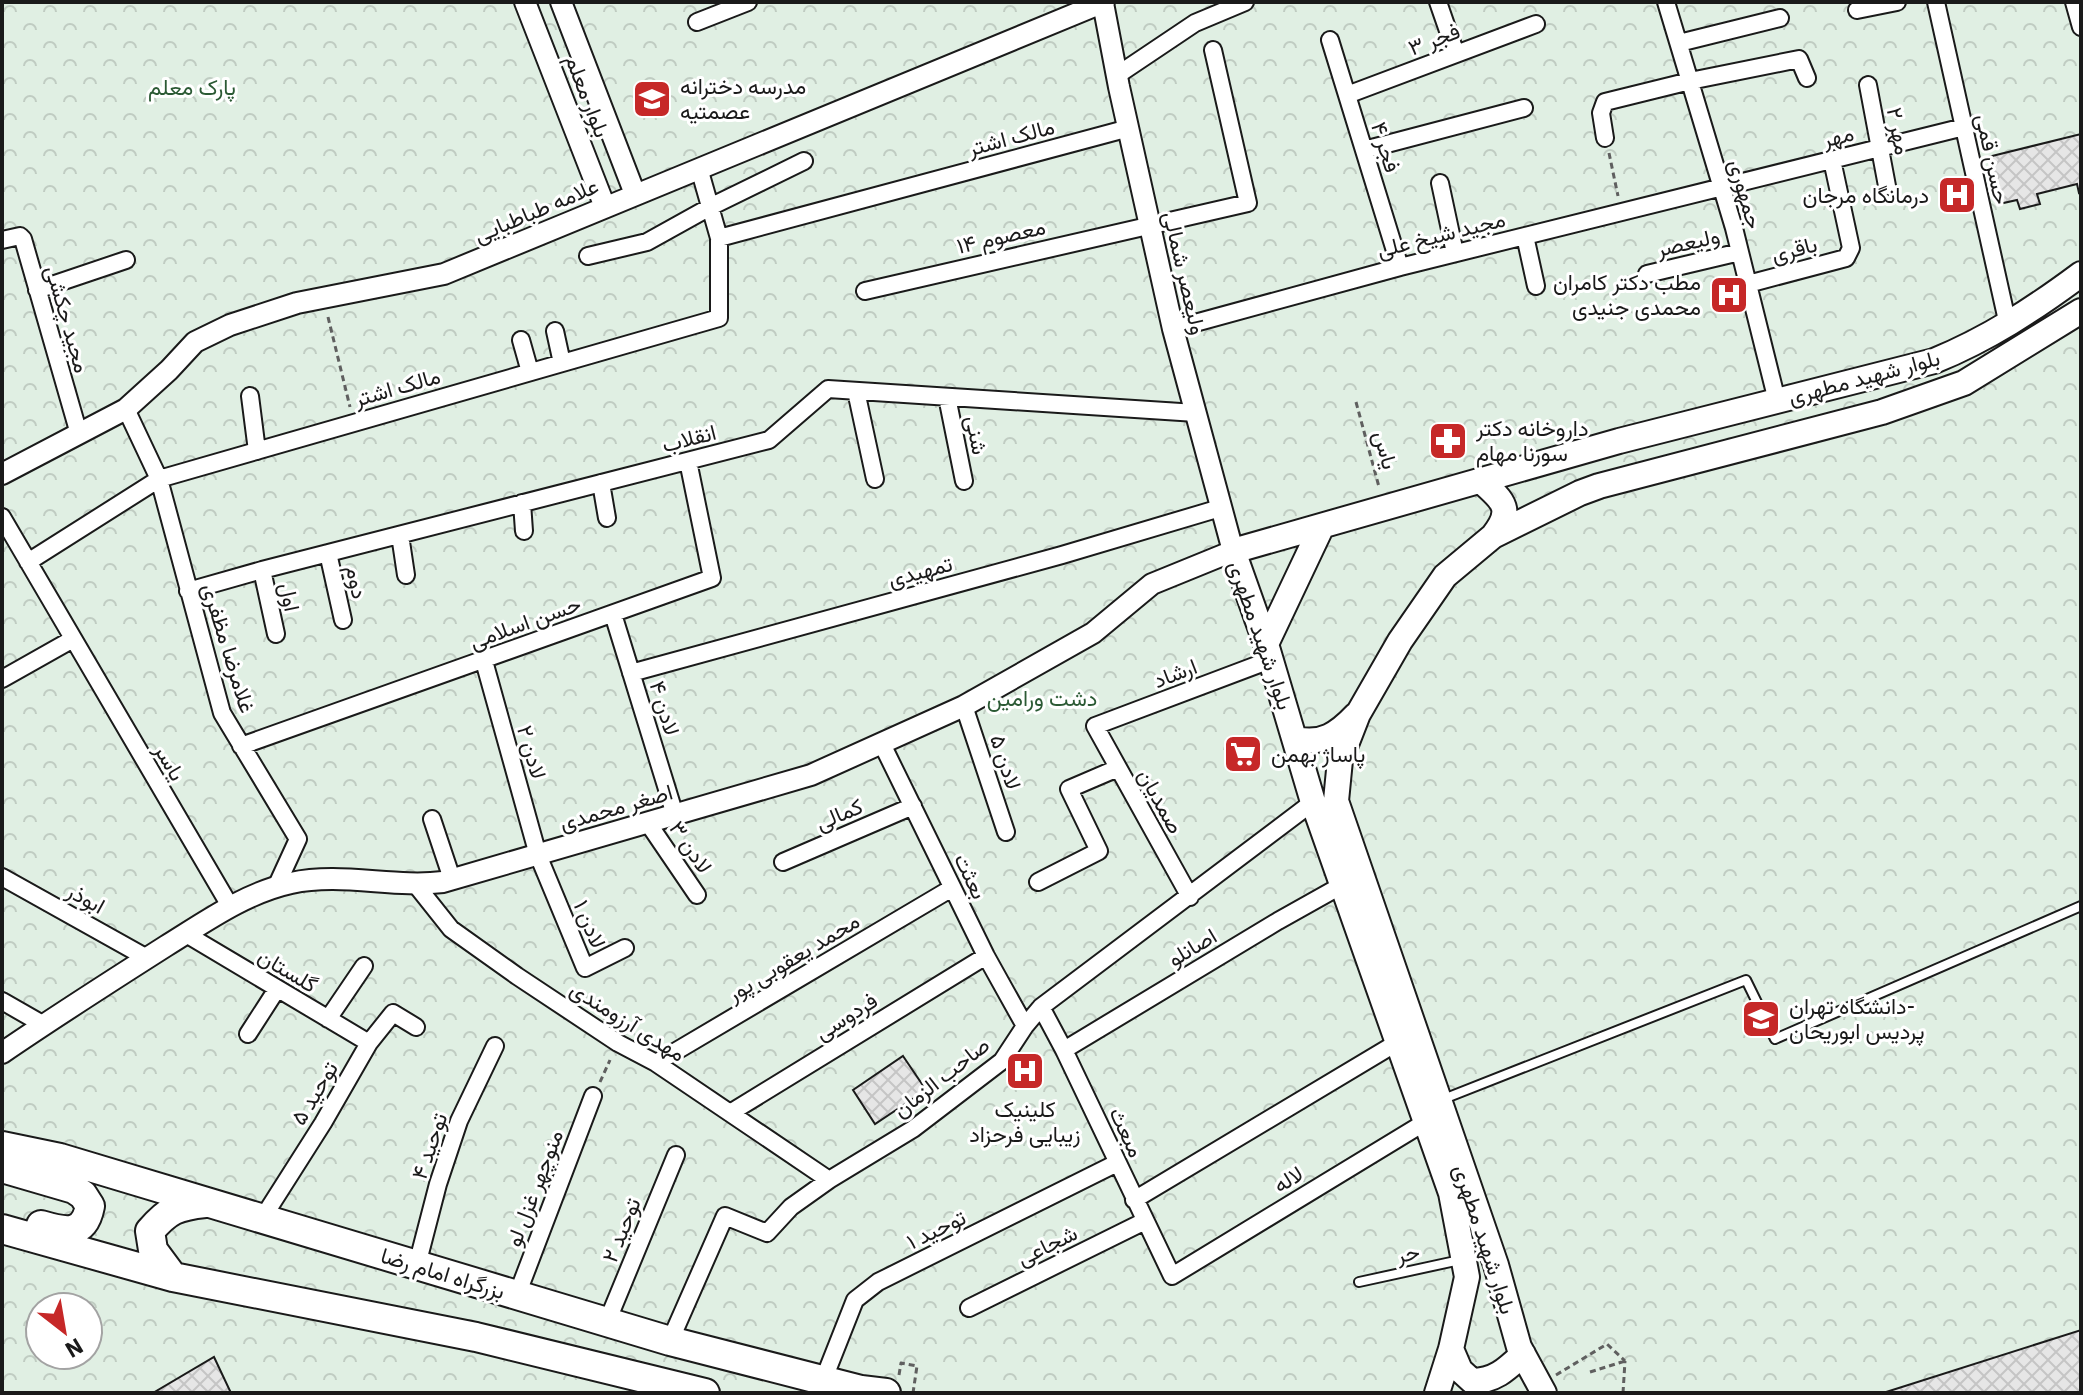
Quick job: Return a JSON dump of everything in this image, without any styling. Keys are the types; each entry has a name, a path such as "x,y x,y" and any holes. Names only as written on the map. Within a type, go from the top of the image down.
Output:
{"highway":[{"name":"بزرگراه امام رضا","path":"2,1146 60,1158 670,1341 823,1381 886,1393"},
{"path":"2,1168 74,1189 83,1195 90,1206 88,1218 78,1229 66,1232 2,1214"},
{"path":"173,1277 153,1250 150,1231 164,1215 181,1206 205,1203"},
{"path":"2,1229 173,1277 476,1337 645,1385 705,1393"}],"main road":[{"name":"بلوار شهید مطهری","path":"1542,1389 1523,1354 1496,1265 1433,1111 1398,1042 1313,802 1296,739 1233,551 1619,441 1934,361 1968,347 2029,313 2081,274"},
{"name":"بلوار شهید مطهری","path":"1437,1393 1451,1349 1467,1277 1464,1259 1433,1111 1336,801 1340,760 1358,714 1400,641 1445,576 1493,536 1535,515 1599,486 1882,412 1964,383 2081,311"},
{"path":"1525,469 1513,479 1509,488 1516,504 1535,515"},
{"path":"1482,482 1506,509 1504,521 1493,536"},
{"path":"1268,652 1321,528"},
{"path":"1296,739 1311,742 1322,740 1344,728 1358,714"},
{"path":"1451,1349 1460,1370 1472,1381 1491,1379 1505,1372 1523,1354"}],"street":[{"name":"بلوار معلم","path":"525,2 605,207"},
{"name":"بلوار معلم","path":"561,2 635,194"},
{"path":"697,22 748,2"},
{"name":"علامه طباطبایی","path":"2,474 126,409 195,342 230,325 297,303 444,274 1103,2"},
{"name":"ولیعصر شمالی","path":"1103,2 1148,224 1233,551"},
{"path":"1116,76 1195,23 1245,2"},
{"path":"1438,2 1456,54"},
{"name":"جمهوری","path":"1666,2 1740,252 1777,401"},
{"path":"1857,10 1897,2"},
{"name":"حسن قمی","path":"1936,2 2008,325"},
{"path":"2074,2 2081,27"},
{"path":"1679,43 1780,18"},
{"name":"فجر ۳","path":"1347,95 1536,24"},
{"name":"فجر ۴","path":"1330,40 1400,267"},
{"name":"۱۴ معصوم","path":"865,291 1248,203 1213,50"},
{"path":"1605,138 1601,113 1605,102 1799,59 1807,78"},
{"name":"مهر ۲","path":"1868,85 1887,186"},
{"path":"1364,150 1524,108"},
{"name":"مهر","path":"1721,187 1964,127"},
{"name":"مالک اشتر","path":"719,238 1129,128"},
{"name":"باقری","path":"1748,284 1846,258 1851,248 1832,160"},
{"path":"588,256 647,242 804,161"},
{"name":"مالک اشتر","path":"28,562 159,479 719,318 719,238 699,168"},
{"path":"1440,183 1455,253"},
{"name":"مجید شیخ علی","path":"1173,329 1400,267 1721,187"},
{"name":"مجید چکشی","path":"2,240 15,236 23,239 79,434"},
{"path":"1525,236 1536,286"},
{"name":"ولیعصر","path":"1647,274 1740,252"},
{"path":"37,290 126,260"},
{"path":"555,331 562,363"},
{"path":"521,340 530,372"},
{"name":"انقلاب","path":"188,591 769,440 828,389 1196,413"},
{"path":"856,391 875,479"},
{"path":"250,396 257,451"},
{"name":"شنی","path":"947,397 964,481"},
{"name":"غلامرضا مظفری","path":"126,409 159,479 222,713 298,839 276,887"},
{"name":"حسن اسلامی","path":"241,746 712,578 688,461"},
{"path":"601,483 607,518"},
{"path":"522,503 524,531"},
{"name":"تمهیدی","path":"631,673 1062,555 1220,508"},
{"name":"یاسر","path":"2,517 230,906"},
{"path":"400,535 406,575"},
{"name":"اصغر محمدی","path":"2,1053 230,906 276,887 293,882 345,879 416,885 452,879 811,775 964,706 1093,633 1152,584 1233,551"},
{"name":"دوم","path":"328,553 343,620"},
{"name":"اول","path":"262,570 276,634"},
{"name":"لادن ۴","path":"613,614 675,815"},
{"path":"2,679 73,639"},
{"name":"ارشاد","path":"1095,726 1268,652"},
{"name":"لادن ۲","path":"484,661 538,855"},
{"name":"لادن ۵","path":"964,706 1006,832"},
{"name":"صمدیان","path":"1095,726 1190,897"},
{"name":"بعثت","path":"882,744 986,956 1025,1026"},
{"path":"1038,882 1099,851 1069,789 1118,768"},
{"name":"صاحب الزمان","path":"670,1341 725,1216 767,1233 791,1207 913,1129 1002,1061 1041,1007 1313,802"},
{"name":"کمالی","path":"783,862 913,806"},
{"path":"432,819 452,879"},
{"name":"لادن ۳","path":"648,823 697,895"},
{"name":"لادن ۱","path":"538,855 585,968 625,948"},
{"name":"ابوذر","path":"2,877 147,958"},
{"name":"اصانلو","path":"1064,1050 1344,884"},
{"name":"مهدی آرزومندی","path":"416,885 451,929 517,976 618,1043 656,1063 829,1180"},
{"name":"محمد یعقوبی پور","path":"656,1063 952,888"},
{"name":"گلستان","path":"186,934 369,1043"},
{"name":"فردوسی","path":"730,1113 986,956"},
{"path":"328,1019 364,966"},
{"path":"248,1034 277,989"},
{"path":"2,1001 44,1025"},
{"name":"مبعث","path":"1041,1007 1172,1276"},
{"name":"توحید ۵","path":"262,1219 369,1043 393,1013 416,1027"},
{"path":"1134,1200 1398,1042"},
{"name":"توحید ۴","path":"417,1265 438,1184 459,1121 495,1046"},
{"name":"منوچهر غزل لو","path":"517,1295 593,1096"},
{"name":"لاله","path":"1172,1276 1433,1111"},
{"name":"توحید ۲","path":"607,1322 676,1155"},
{"name":"توحید ۱","path":"823,1381 855,1300 878,1282 1117,1163"},
{"name":"شجاعی","path":"969,1308 1145,1221"}],"lane":[{"path":"1433,1111 1746,980 1775,1039 2081,906"},
{"name":"حر","path":"1359,1282 1464,1259"}],"path":[{"path":"1605,138 1622,211"},
{"path":"323,298 354,422"},
{"name":"یاس","path":"1356,402 1385,508"},
{"path":"593,1096 618,1043"},
{"path":"1542,1389 1607,1344 1625,1361"},
{"path":"1590,1372 1625,1361"},
{"path":"1623,1393 1625,1361"},
{"path":"901,1363 917,1366 913,1393"}],"green space":[{"name":"دشت ورامین","path":"2,2 2081,2 2081,1393 2,1393"}],"building":[{"path":"2081,134 2081,192 2077,184 2037,194 2040,204 2020,209 2017,200 1999,204 1988,157"},
{"path":"903,1056 926,1090 875,1124 853,1090"},
{"path":"2081,1330 2081,1393 1883,1393"},
{"path":"214,1357 231,1393 153,1393"}],"place":[{"name":"مدرسه دخترانه عصمتیه","path":"652,99"},
{"name":"درمانگاه مرجان","path":"1957,195"},
{"name":"مطب دکتر کامران محمدی جنیدی","path":"1729,295"},
{"name":"داروخانه دکتر سورنا مهام","path":"1448,441"},
{"name":"پاساژ بهمن","path":"1243,754"},
{"name":"دانشگاه تهران- پردیس ابوریحان","path":"1761,1019"},
{"name":"کلینیک زیبایی فرحزاد","path":"1025,1071"}],"park label":[{"name":"پارک معلم","path":"192,87"}]}
